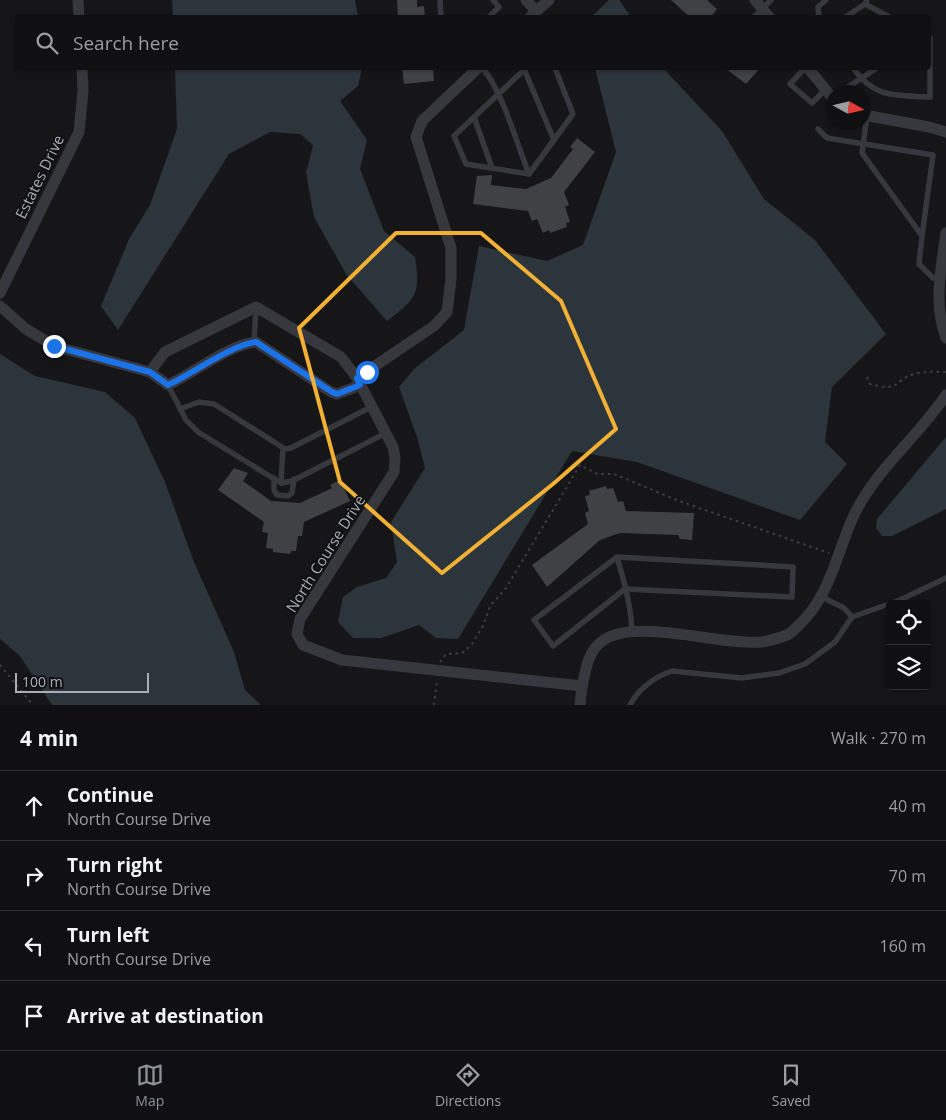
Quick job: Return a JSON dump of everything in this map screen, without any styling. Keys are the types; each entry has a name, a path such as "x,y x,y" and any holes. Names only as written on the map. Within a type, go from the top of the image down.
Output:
{"street":[{"path":"78,0 79,15"},
{"path":"526,0 532,14 549,0"},
{"name":"Estates Drive","path":"0,293 79,132 83,91 82,70"},
{"path":"0,306 26,329 54,346 150,372 168,385 230,351 254,343 263,346 337,394 359,382 434,326 446,312 451,279 451,248 416,137 422,122 476,70"},
{"path":"812,70 826,87"},
{"path":"871,117 929,127 946,132"},
{"path":"946,233 940,279 939,318 946,338"},
{"path":"150,372 165,352 256,308"},
{"name":"North Course Drive","path":"256,308 341,357 359,382 386,433 395,458 394,472 300,618 297,634 303,645 342,660 582,686"},
{"path":"580,705 588,659 601,642 623,632 632,631 762,642 789,634 810,615 822,597 854,516 867,491 946,395"}],"lane":[{"path":"440,0 442,15"},
{"path":"491,15 499,7 493,0"},
{"path":"819,15 818,7 826,0"},
{"path":"848,15 866,2 886,15"},
{"path":"484,70 491,79 529,174"},
{"path":"523,70 454,136 466,164 529,174"},
{"path":"526,70 554,140"},
{"path":"529,174 572,114 556,70"},
{"path":"810,70 790,84 812,103 826,98"},
{"path":"855,70 877,92 930,97 930,70"},
{"path":"849,85 873,70"},
{"path":"474,116 492,168"},
{"path":"818,129 827,138 933,155 919,264 933,278 940,279"},
{"path":"864,130 862,153 922,236"},
{"path":"254,343 256,308"},
{"path":"168,385 180,409 198,432 281,482 294,480 386,433"},
{"path":"180,409 199,402 214,404 283,448 291,448 371,407"},
{"path":"281,482 283,448"},
{"path":"274,478 277,495 288,496 292,493 294,480"},
{"path":"618,557 632,617 632,631"},
{"path":"618,557 793,567 792,597 625,589 553,646 534,620 618,557"},
{"path":"630,705 645,686 662,674 672,671 753,678 779,674 805,664 834,642 852,618 900,600 946,578"},
{"path":"822,597 844,608 852,618"}],"path":[{"path":"867,377 870,384 889,388 896,386 912,374 926,371 946,372"},
{"path":"440,664 446,654 462,652 472,644 484,624 490,606 506,588 580,465 598,474 614,474 679,501 832,554"},
{"path":"0,665 32,705"},
{"path":"434,705 438,676"}],"highlighted area":[{"path":"396,233 481,233 561,301 616,429 553,484 442,573 340,482 299,328"}],"shaded area":[{"path":"172,0 355,0 358,15 173,15"},
{"path":"609,0 619,0 630,15 593,15"},
{"path":"175,70 362,70 358,86 340,101 367,140 360,169 384,231 415,257 417,280 414,295 410,301 387,321 346,274 314,217 306,173 313,145 300,134 270,132 229,154 118,330 101,306 129,239 150,205 177,129"},
{"path":"596,70 665,70 722,131 764,199 815,240 886,334 832,387 825,442 847,464 800,520 637,462 572,451 458,639 436,638 419,625 381,638 353,638 338,622 343,597 357,587 386,578 397,562 391,522 425,468 417,437 399,387 414,369 464,330 479,246 547,261 583,245 616,152"},
{"path":"0,354 35,376 105,392 135,418 165,482 194,562 234,652 245,690 261,705 52,705 20,656 0,639"},
{"path":"946,437 946,509 892,536 882,536 876,528 877,519"}],"building":[{"path":"397,0 417,0 417,7 424,6 425,15 398,15"},
{"path":"671,0 707,0 717,9 712,15 688,15"},
{"path":"402,70 433,70 434,81 404,84"},
{"path":"728,70 758,70 746,84"},
{"path":"577,138 595,152 564,192 569,205 565,207 570,222 566,223 567,227 550,233 549,230 543,233 537,219 532,221 528,211 473,204 477,176 492,175 491,185 526,189 551,178 573,149 570,147"},
{"path":"234,468 248,473 243,481 271,501 300,503 332,488 330,485 340,480 350,501 304,522 302,536 298,536 296,551 291,551 290,554 273,552 273,549 266,548 268,533 262,532 264,522 218,490"},
{"path":"606,486 607,489 613,488 618,502 623,501 626,511 694,513 692,540 680,539 678,535 620,533 600,540 547,587 532,565 588,524 585,513 589,511 585,496 590,495 589,491"}],"route":[{"path":"54,346 150,372 168,385 230,351 248,343 256,342 337,394 360,385 357,378 367,372"}]}
